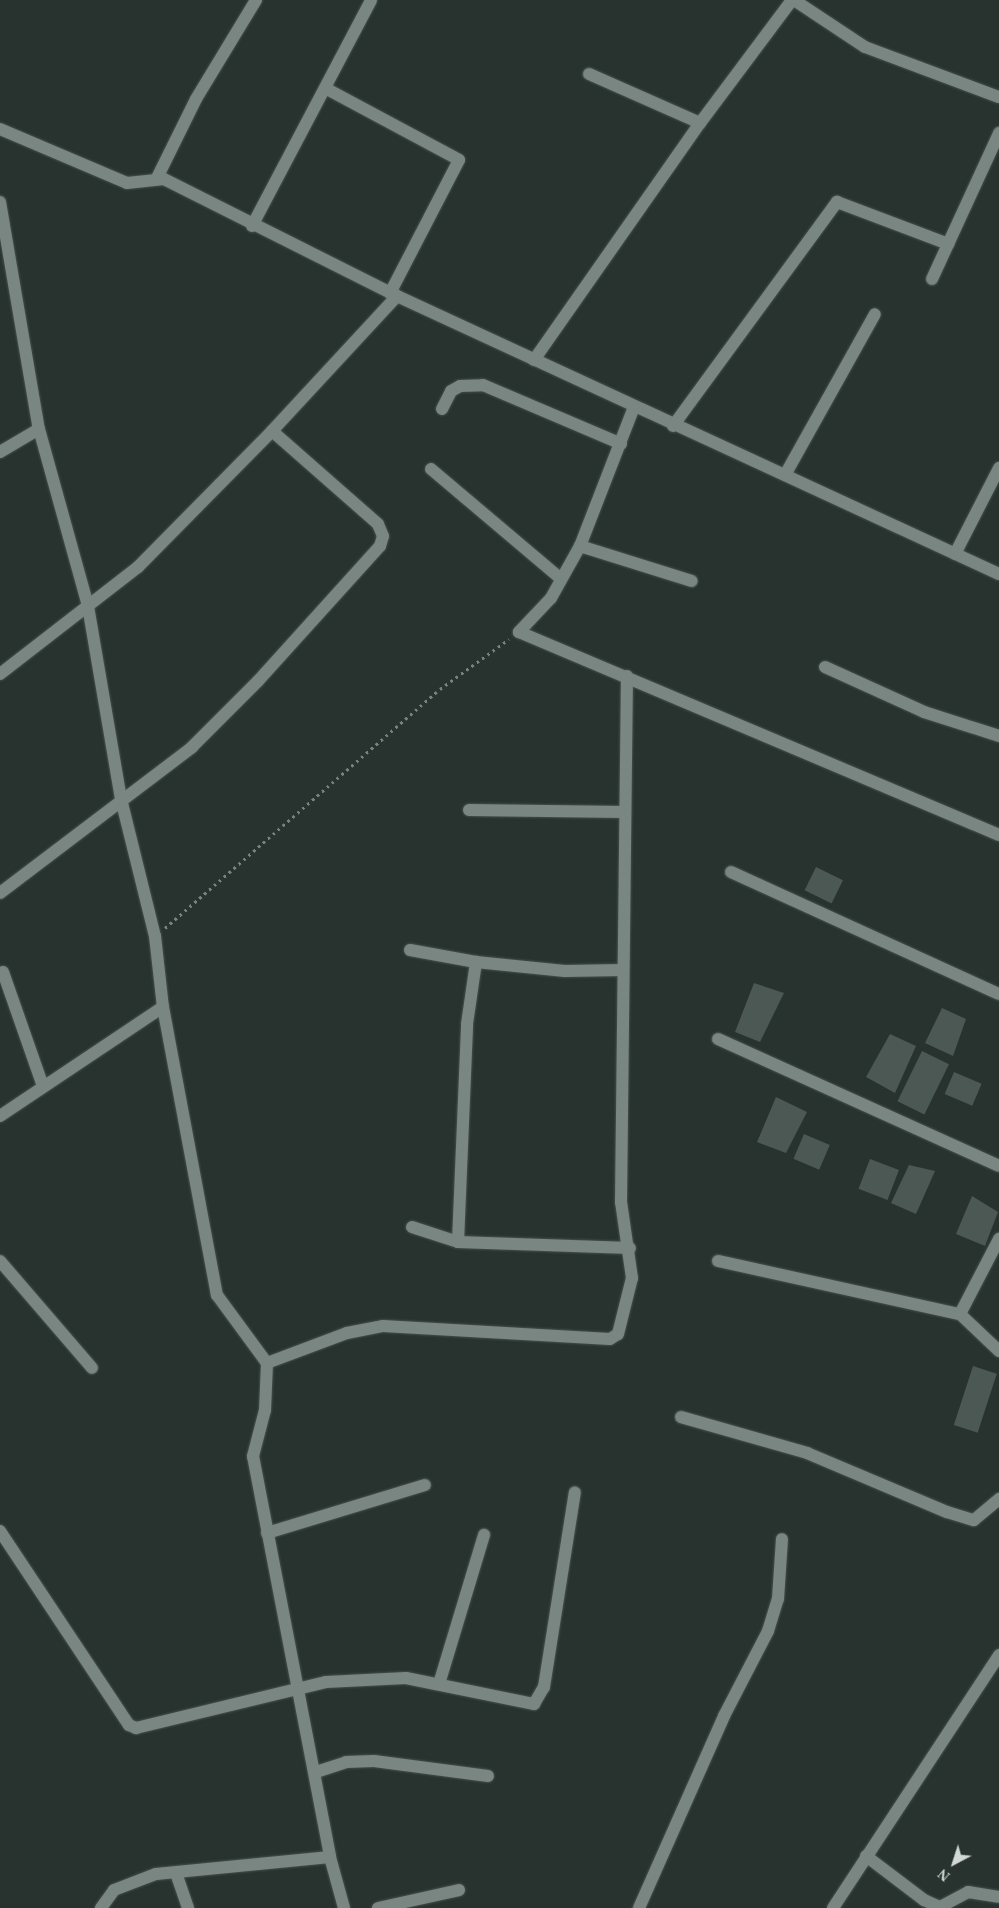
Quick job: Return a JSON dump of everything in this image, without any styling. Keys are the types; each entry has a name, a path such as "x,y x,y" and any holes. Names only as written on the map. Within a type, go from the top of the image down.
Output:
{"street":[{"path":"157,178 196,99 256,0"},
{"path":"252,226 371,0"},
{"path":"534,360 700,123 793,0 865,47 999,97"},
{"path":"589,74 700,123"},
{"path":"0,674 138,567 272,431 394,294 459,160 325,88"},
{"path":"0,129 127,183 157,178 252,226 634,408 785,475 999,574"},
{"path":"932,279 999,133"},
{"path":"0,202 39,429 88,606 120,799 155,936 163,1006 217,1295 267,1364 265,1410 253,1456 297,1688 316,1772 330,1857 344,1908"},
{"path":"673,426 837,202 948,244"},
{"path":"785,475 875,314"},
{"path":"442,409 451,391 460,386 483,385 621,444"},
{"path":"634,408 580,546 551,598 519,632 627,676 999,835"},
{"path":"0,452 39,429"},
{"path":"0,893 120,799 192,747 258,681 380,546 383,536 378,524 272,431"},
{"path":"955,554 999,468"},
{"path":"431,469 562,579"},
{"path":"580,546 692,581"},
{"path":"825,667 924,712 999,736"},
{"path":"267,1364 347,1333 383,1326 610,1339 622,1326 632,1278 630,1248 621,1202 627,676"},
{"path":"469,810 624,812"},
{"path":"731,872 999,994"},
{"path":"410,950 476,962 565,971 623,970"},
{"path":"458,1242 467,1024 476,962"},
{"path":"2,972 43,1086"},
{"path":"0,1116 163,1006"},
{"path":"718,1039 999,1166"},
{"path":"412,1227 458,1242 630,1248"},
{"path":"960,1314 999,1239"},
{"path":"0,1260 92,1368"},
{"path":"718,1261 960,1314 999,1351"},
{"path":"681,1417 807,1453 947,1512 974,1520 999,1499"},
{"path":"267,1533 425,1485"},
{"path":"0,1532 129,1725 148,1726 326,1682 406,1678 534,1704 542,1696 575,1492"},
{"path":"439,1684 484,1535"},
{"path":"639,1908 724,1716 768,1631 778,1600 782,1539"},
{"path":"832,1908 999,1655"},
{"path":"316,1772 346,1762 374,1762 488,1776"},
{"path":"866,1856 924,1900 940,1907 968,1892 999,1898"},
{"path":"101,1908 114,1890 132,1880 176,1873 330,1857"},
{"path":"176,1873 188,1908"},
{"path":"378,1908 460,1890"}],"path":[{"path":"155,936 440,689 519,632"}],"building":[{"path":"816,867 843,880 832,904 805,890"},
{"path":"754,983 784,993 760,1042 735,1032"},
{"path":"942,1008 966,1019 953,1056 925,1043"},
{"path":"890,1034 916,1046 895,1093 866,1077"},
{"path":"922,1051 949,1064 924,1114 897,1101"},
{"path":"954,1072 982,1084 972,1106 945,1094"},
{"path":"776,1097 807,1112 786,1153 757,1142"},
{"path":"804,1134 830,1145 819,1170 793,1159"},
{"path":"870,1159 899,1170 887,1200 859,1189"},
{"path":"909,1165 935,1171 916,1214 891,1203"},
{"path":"972,1196 998,1212 985,1246 956,1234"},
{"path":"973,1366 997,1374 978,1433 954,1425"}]}
